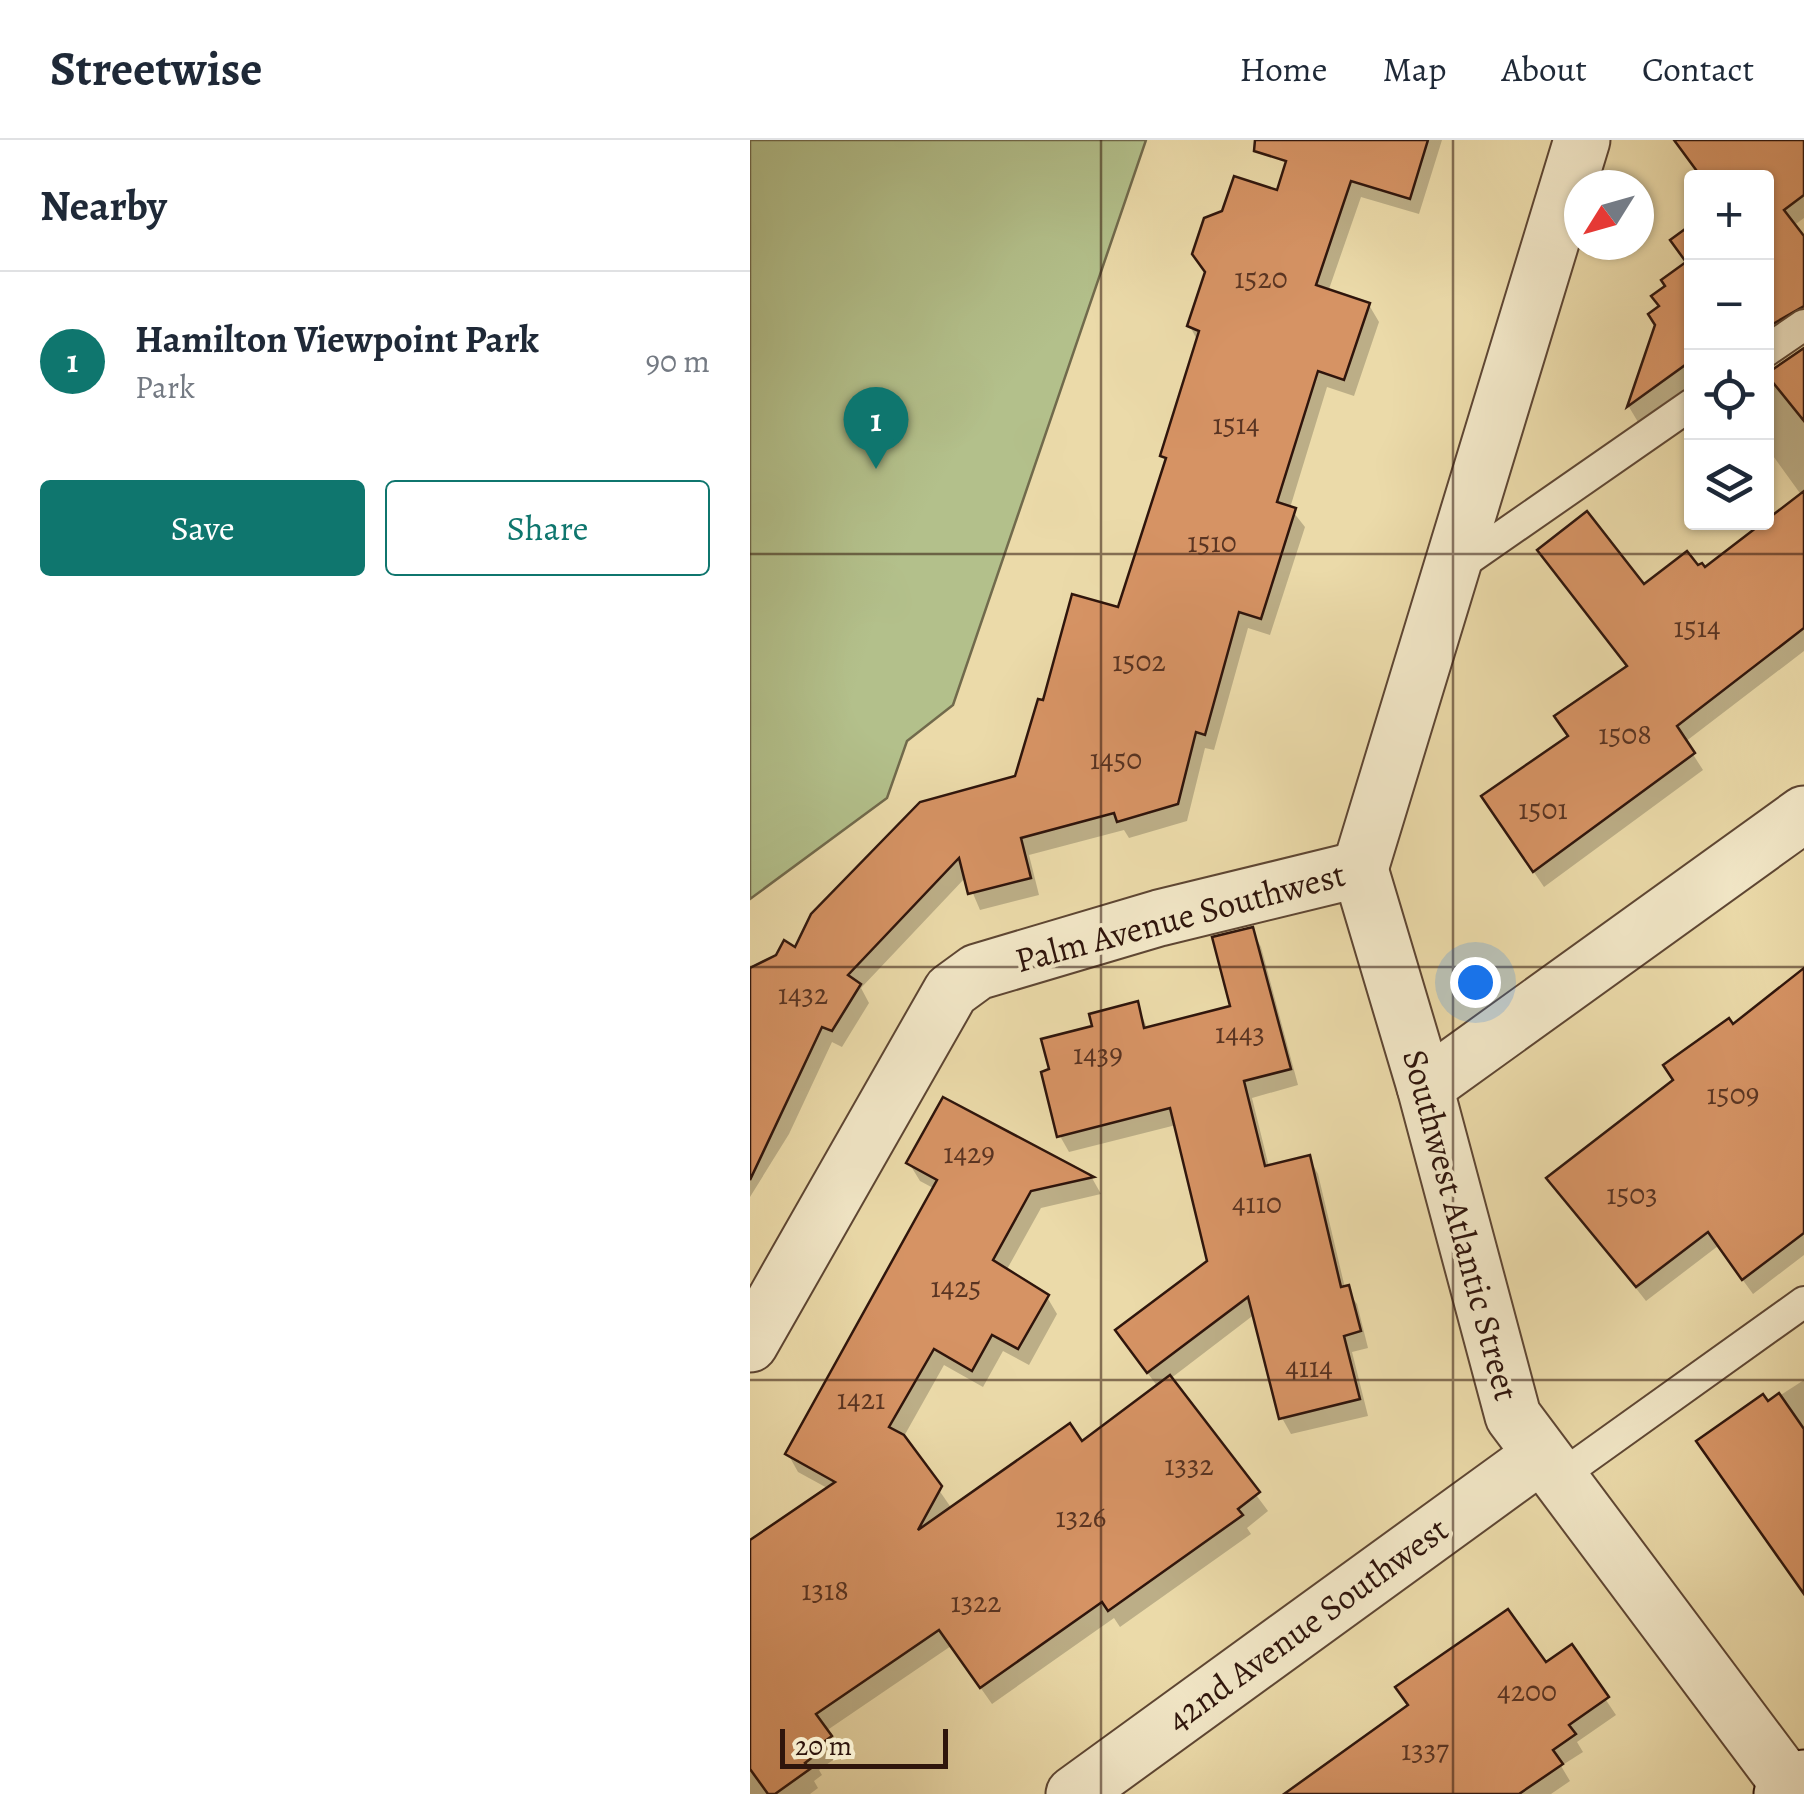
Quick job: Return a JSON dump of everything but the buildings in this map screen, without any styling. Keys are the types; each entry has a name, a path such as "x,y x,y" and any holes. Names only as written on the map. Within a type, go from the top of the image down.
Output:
{"street":[{"name":"Palm Avenue Southwest","path":"750,1344 951,991 976,972 1360,869 1582,140"},
{"path":"1425,1087 1804,814"},
{"name":"Southwest Atlantic Street","path":"1360,869 1425,1087 1509,1406 1549,1466 1793,1788"},
{"name":"42nd Avenue Southwest","path":"1074,1794 1549,1466"}],"lane":[{"path":"1767,350 1804,325"},
{"path":"1450,573 1684,410"},
{"path":"1549,1466 1804,1302"}],"green space":[{"path":"750,140 1146,140 953,705 907,741 887,798 750,899"}],"place":[{"name":"Hamilton Viewpoint Park","path":"876,469"}]}
